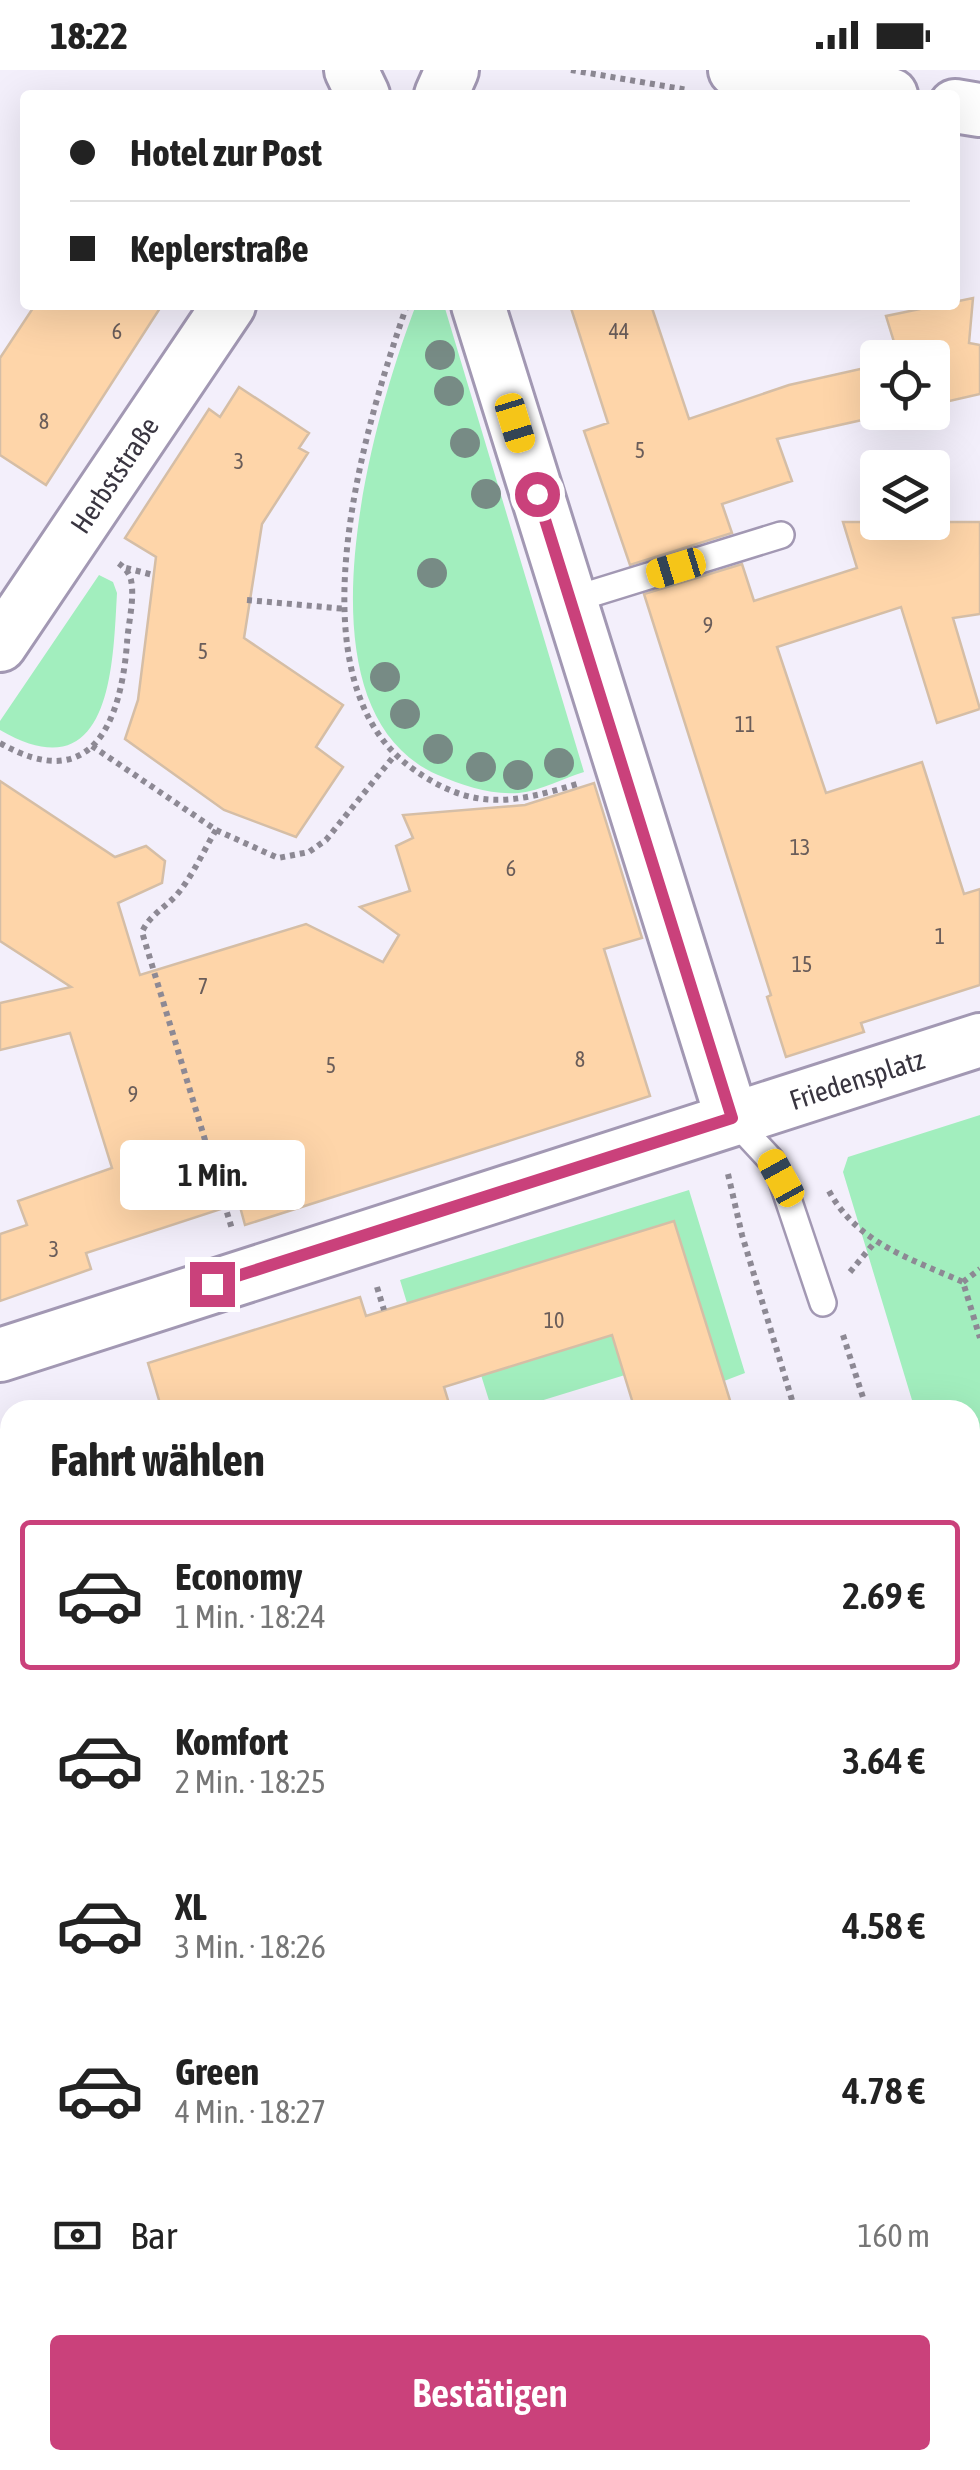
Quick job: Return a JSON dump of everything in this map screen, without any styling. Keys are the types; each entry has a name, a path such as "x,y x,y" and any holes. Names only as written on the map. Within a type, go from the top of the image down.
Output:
{"street":[{"path":"716,81 828,90"},
{"name":"Herbststraße","path":"0,645 226,310"},
{"path":"480,310 732,1118"},
{"name":"Friedensplatz","path":"0,1355 980,1040"}],"lane":[{"path":"570,600 781,536"},
{"path":"732,1118 771,1160 781,1178 823,1304"}],"path":[{"path":"571,70 716,81"},
{"path":"405,310 385,367 353,502 346,609 351,676 365,717 394,756 441,789 488,802 530,798 624,770"},
{"path":"77,530 126,568 153,575"},
{"path":"0,743 26,758 51,763 74,757 92,746 112,722 123,694 132,582 126,568"},
{"path":"247,600 346,609"},
{"path":"92,746 216,830 278,858 309,852 326,840 394,756"},
{"path":"216,830 184,886 169,904 148,918 142,932 246,1273"},
{"path":"732,1118 728,1173 742,1235 793,1400"},
{"path":"824,1183 842,1216 875,1242 963,1282 980,1338"},
{"path":"963,1282 980,1268"}],"green space":[{"path":"414,310 445,310 584,772 527,792 509,793 468,786 438,775 392,741 366,690 354,628 355,558 364,487 398,355"},
{"path":"99,575 113,582 117,593 113,654 99,712 85,734 65,746 37,746 0,730 0,721"},
{"path":"980,1115 980,1400 912,1400 843,1172 848,1157"},
{"path":"689,1190 745,1373 724,1381 674,1221 407,1303 400,1280"},
{"path":"612,1335 625,1375 544,1400 489,1400 481,1375"}],"building":[{"path":"973,298 969,343 980,345 980,394 950,401 950,340 893,340 886,316 915,310 960,310 960,301"},
{"path":"32,310 159,310 46,485 0,455 0,358"},
{"path":"572,310 653,310 689,419 789,385 860,369 860,420 777,439 792,481 722,504 732,533 630,565 584,431 608,423"},
{"path":"239,387 309,433 299,448 308,453 262,524 244,638 343,705 316,747 343,767 296,837 224,810 125,739 138,700 156,557 125,538 209,409 220,417"},
{"path":"843,522 860,522 860,540 950,540 950,522 980,522 980,614 953,618 980,709 937,723 901,607 777,647 826,793 922,762 964,894 980,889 980,985 861,1023 864,1032 786,1057 767,997 771,995 644,594 742,564 754,601 857,568"},
{"path":"0,781 115,857 146,846 165,861 162,883 118,903 140,975 306,924 383,962 399,935 360,907 410,891 396,846 413,838 403,815 525,805 594,783 642,938 604,949 650,1096 245,1225 239,1203 86,1253 91,1269 0,1301 0,1234 27,1225 18,1201 112,1168 70,1033 0,1050 0,1003 71,987 0,941"},
{"path":"674,1221 730,1400 632,1400 612,1335 444,1387 448,1400 159,1400 148,1363 360,1297 366,1316"}],"route":[{"path":"212,1284 732,1118 537,494"}]}
